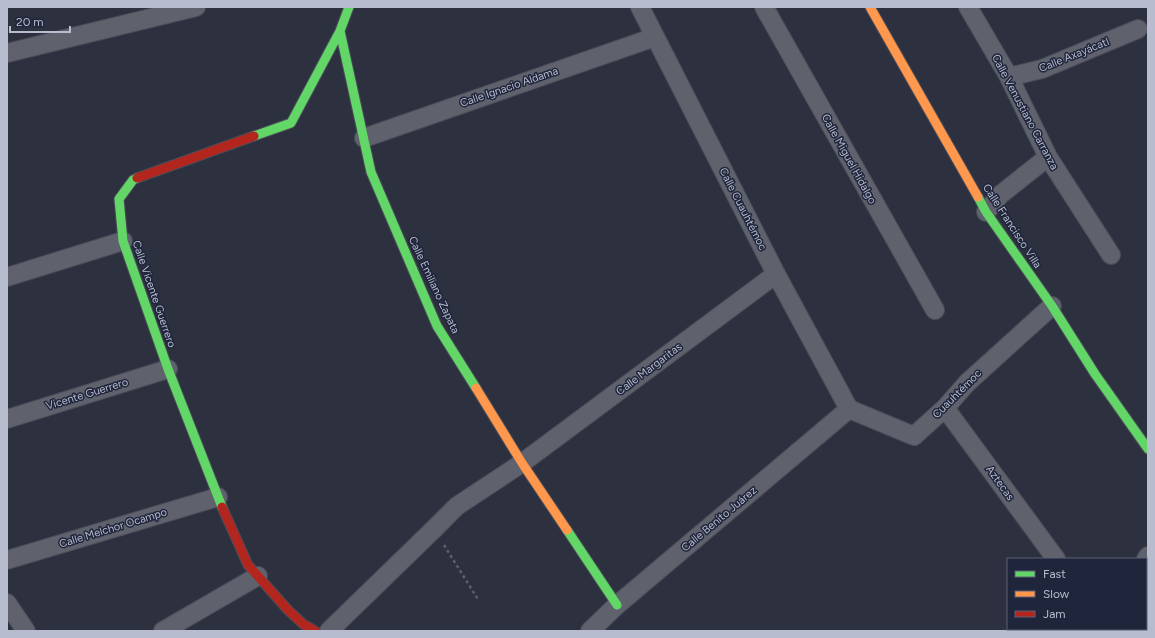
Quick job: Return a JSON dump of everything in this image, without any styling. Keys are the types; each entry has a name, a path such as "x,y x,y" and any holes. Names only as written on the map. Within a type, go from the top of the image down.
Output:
{"street":[{"path":"7,54 196,7"},
{"path":"340,31 349,7"},
{"name":"Calle Cuauhtémoc","path":"640,7 776,274 849,409"},
{"name":"Calle Miguel Hidalgo","path":"764,7 935,310"},
{"name":"Calle Francisco Villa","path":"870,7 986,212 1052,306 1095,374 1148,449"},
{"name":"Calle Venustiano Carranza","path":"968,7 1009,78 1048,157 1111,256"},
{"name":"Calle Axayácatl","path":"1009,78 1042,69 1138,29"},
{"name":"Calle Emiliano Zapata","path":"340,31 371,172 437,326 522,463 617,605"},
{"name":"Calle Vicente Guerrero","path":"315,631 304,624 288,610 248,565 218,497 168,368 123,241 119,199 133,180 291,123 340,31"},
{"name":"Calle Ignacio Aldama","path":"364,138 655,37"},
{"path":"986,212 1000,195 1048,157"},
{"path":"7,277 123,241"},
{"name":"Calle Margaritas","path":"329,631 457,506 522,463 776,274"},
{"name":"Cuauhtémoc","path":"849,409 914,436 945,408 967,383 1052,306"},
{"name":"Vicente Guerrero","path":"7,419 168,368"},
{"name":"Aztecas","path":"945,408 1055,558"},
{"name":"Calle Benito Juárez","path":"590,631 617,605 849,409"},
{"name":"Calle Melchor Ocampo","path":"7,560 218,497"},
{"path":"163,631 258,576"},
{"path":"7,603 26,631"}],"path":[{"path":"434,529 479,601"}],"traffic: fast":[{"path":"349,7 340,31 371,172 437,326 476,388"},
{"path":"254,136 291,123 340,31"},
{"path":"137,178 133,180 119,199 123,241 168,369 222,507"},
{"path":"978,197 986,212 1052,306 1095,374 1148,449"},
{"path":"567,530 617,605"}],"traffic: slow":[{"path":"870,7 978,197"},
{"path":"476,388 522,463 567,530"}],"traffic: jam":[{"path":"137,178 254,136"},
{"path":"222,507 248,565 288,610 303,624 315,631"}]}
